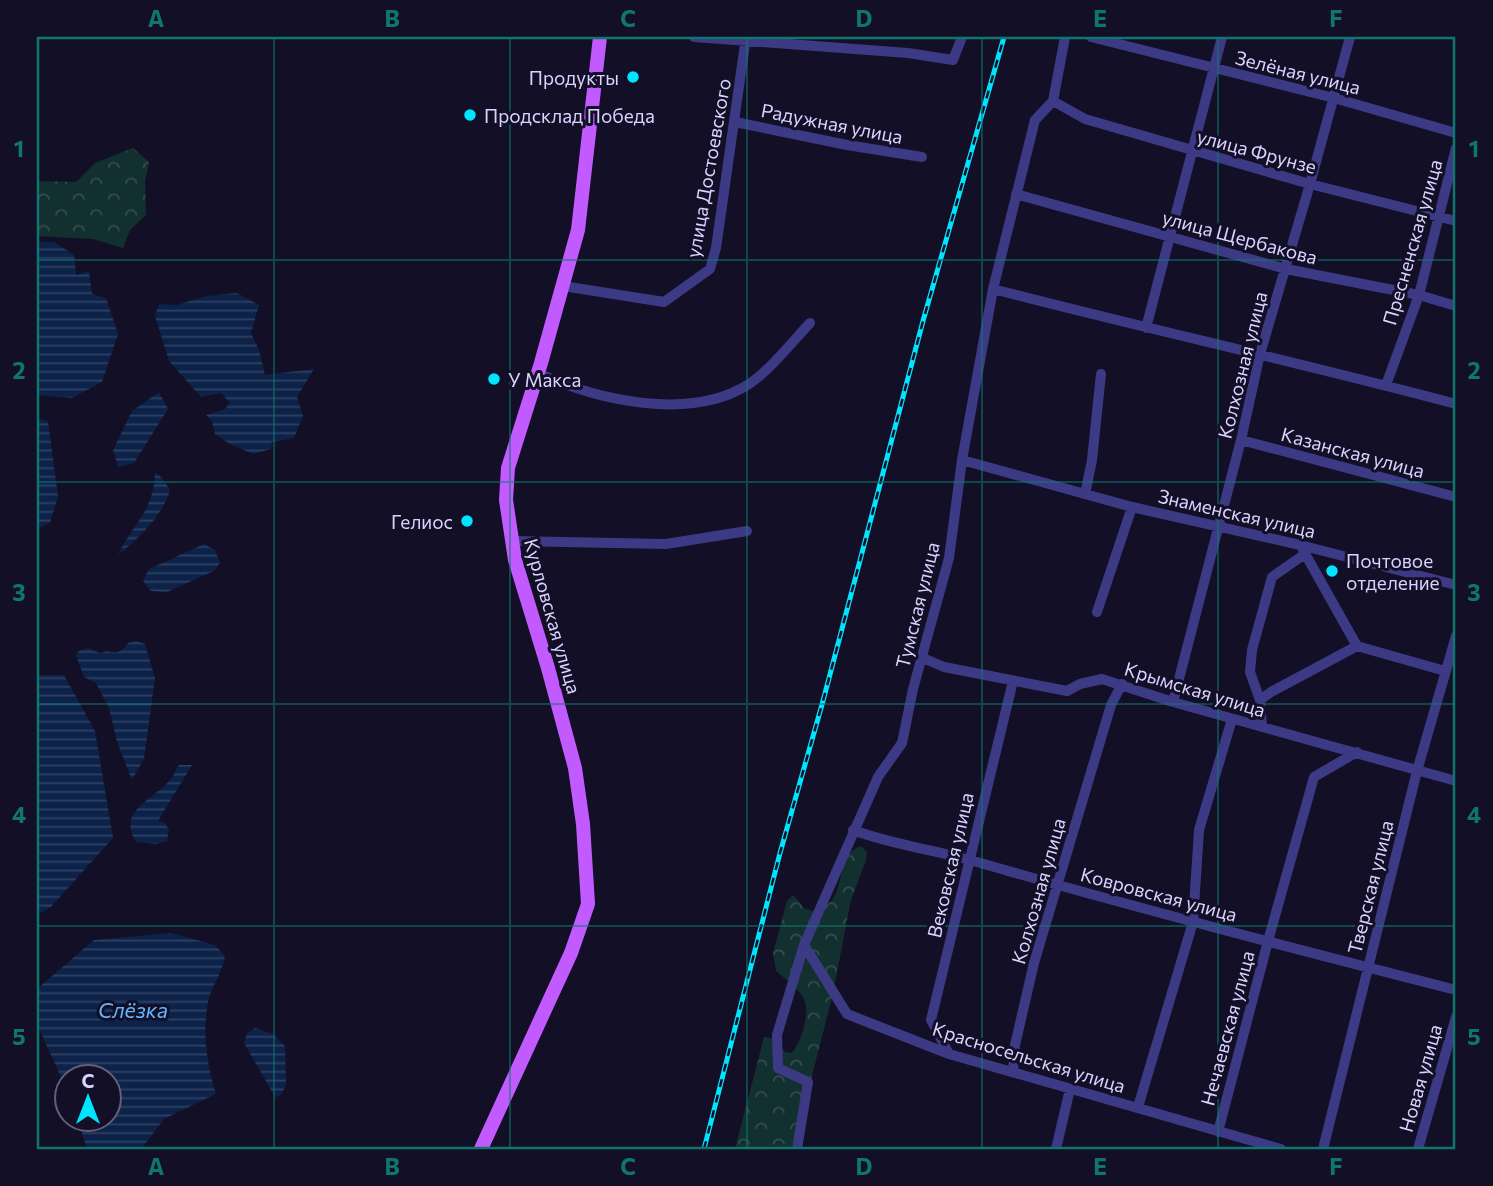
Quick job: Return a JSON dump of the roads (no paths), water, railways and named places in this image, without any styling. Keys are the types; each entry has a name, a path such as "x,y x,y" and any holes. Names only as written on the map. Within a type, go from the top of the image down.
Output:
{"main road":[{"name":"Курловская улица","path":"481,1149 571,953 586,915 589,889 575,768 512,541 506,500 508,468 563,286 580,217 600,37"}],"street":[{"path":"694,37 908,53 953,60 962,37"},
{"path":"828,46 845,37"},
{"name":"Тумская улица","path":"797,1149 808,1082 778,1068 777,1035 804,945 878,777 902,743 913,690 949,558 962,460 993,289 1035,120 1052,101 1065,37"},
{"name":"Зелёная улица","path":"1091,37 1334,98 1456,133"},
{"path":"1146,328 1222,37"},
{"name":"Колхозная улица","path":"1173,702 1261,354 1350,37"},
{"name":"улица Достоевского","path":"563,286 664,302 710,269 716,248 746,39"},
{"name":"улица Фрунзе","path":"1052,101 1085,119 1191,151 1456,221"},
{"name":"Радужная улица","path":"735,122 922,157"},
{"name":"Пресненская улица","path":"1386,385 1419,295 1456,148"},
{"name":"улица Щербакова","path":"1016,194 1286,269 1419,295 1456,306"},
{"path":"993,289 1456,404"},
{"path":"538,373 564,385 622,401 673,405 701,401 733,393 752,382 810,323"},
{"path":"1085,494 1092,460 1101,374"},
{"name":"Казанская улица","path":"1241,440 1456,498"},
{"name":"Знаменская улица","path":"962,460 1132,507 1456,585"},
{"name":"Знаменская улица","path":"1097,612 1132,507"},
{"path":"512,541 666,544 747,531"},
{"path":"1262,727 1260,700 1250,672 1252,650 1272,577 1302,550 1357,646"},
{"name":"Тверская улица","path":"1323,1149 1417,771 1456,636"},
{"path":"1260,700 1357,646 1445,671"},
{"name":"Крымская улица","path":"923,658 944,667 1067,691 1080,684 1101,679 1232,719 1456,781"},
{"name":"Вековская улица","path":"949,1054 931,1020 1013,681"},
{"name":"Колхозная улица","path":"1013,1071 1015,1045 1031,975 1111,705 1122,684"},
{"path":"1138,1107 1193,922 1199,830 1232,719"},
{"name":"Нечаевская улица","path":"1218,1132 1314,777 1357,752"},
{"name":"Ковровская улица","path":"853,831 1456,990"},
{"name":"Красносельская улица","path":"804,945 847,1014 949,1054 1281,1149"},
{"name":"Новая улица","path":"1418,1149 1456,1017"},
{"path":"1056,1149 1070,1089"}],"water":[{"path":"37,242 54,242 74,255 76,275 89,271 92,294 106,298 118,334 102,382 72,398 37,395"},
{"path":"237,293 259,305 251,333 259,350 265,375 314,369 297,397 303,416 294,438 272,442 271,449 253,454 215,434 212,421 206,415 225,409 230,403 221,393 201,397 169,361 155,316 159,304 177,305 207,296"},
{"path":"159,392 168,409 134,463 118,467 113,450 132,411"},
{"path":"37,418 48,421 58,496 50,523 37,529"},
{"path":"155,472 170,490 166,500 149,526 118,555 147,507"},
{"path":"204,544 215,550 220,563 214,571 167,592 151,591 143,581 149,569"},
{"path":"136,641 145,644 155,678 144,759 132,780 117,742 109,708 96,683 84,677 76,655 88,648 100,653 116,652 128,643"},
{"path":"37,675 64,675 95,731 113,838 50,908 37,914"},
{"path":"179,765 192,765 158,821 165,823 169,830 167,841 156,844 136,842 131,831 134,814 170,780"},
{"name":"Слёзка","path":"171,933 215,945 225,956 209,996 205,1025 208,1060 216,1094 164,1119 141,1149 87,1149 82,1134 122,1134 122,1064 55,1064 37,1024 37,989 94,940"},
{"path":"255,1028 273,1034 285,1046 286,1085 281,1095 275,1097 244,1043 247,1033"}],"railway":[{"path":"704,1149 780,853 923,321 1004,37"}],"place":[{"name":"Продукты","path":"633,77"},
{"name":"Продсклад Победа","path":"470,115"},
{"name":"У Макса","path":"494,379"},
{"name":"Гелиос","path":"467,521"},
{"name":"Почтовое отделение","path":"1332,571"}]}
